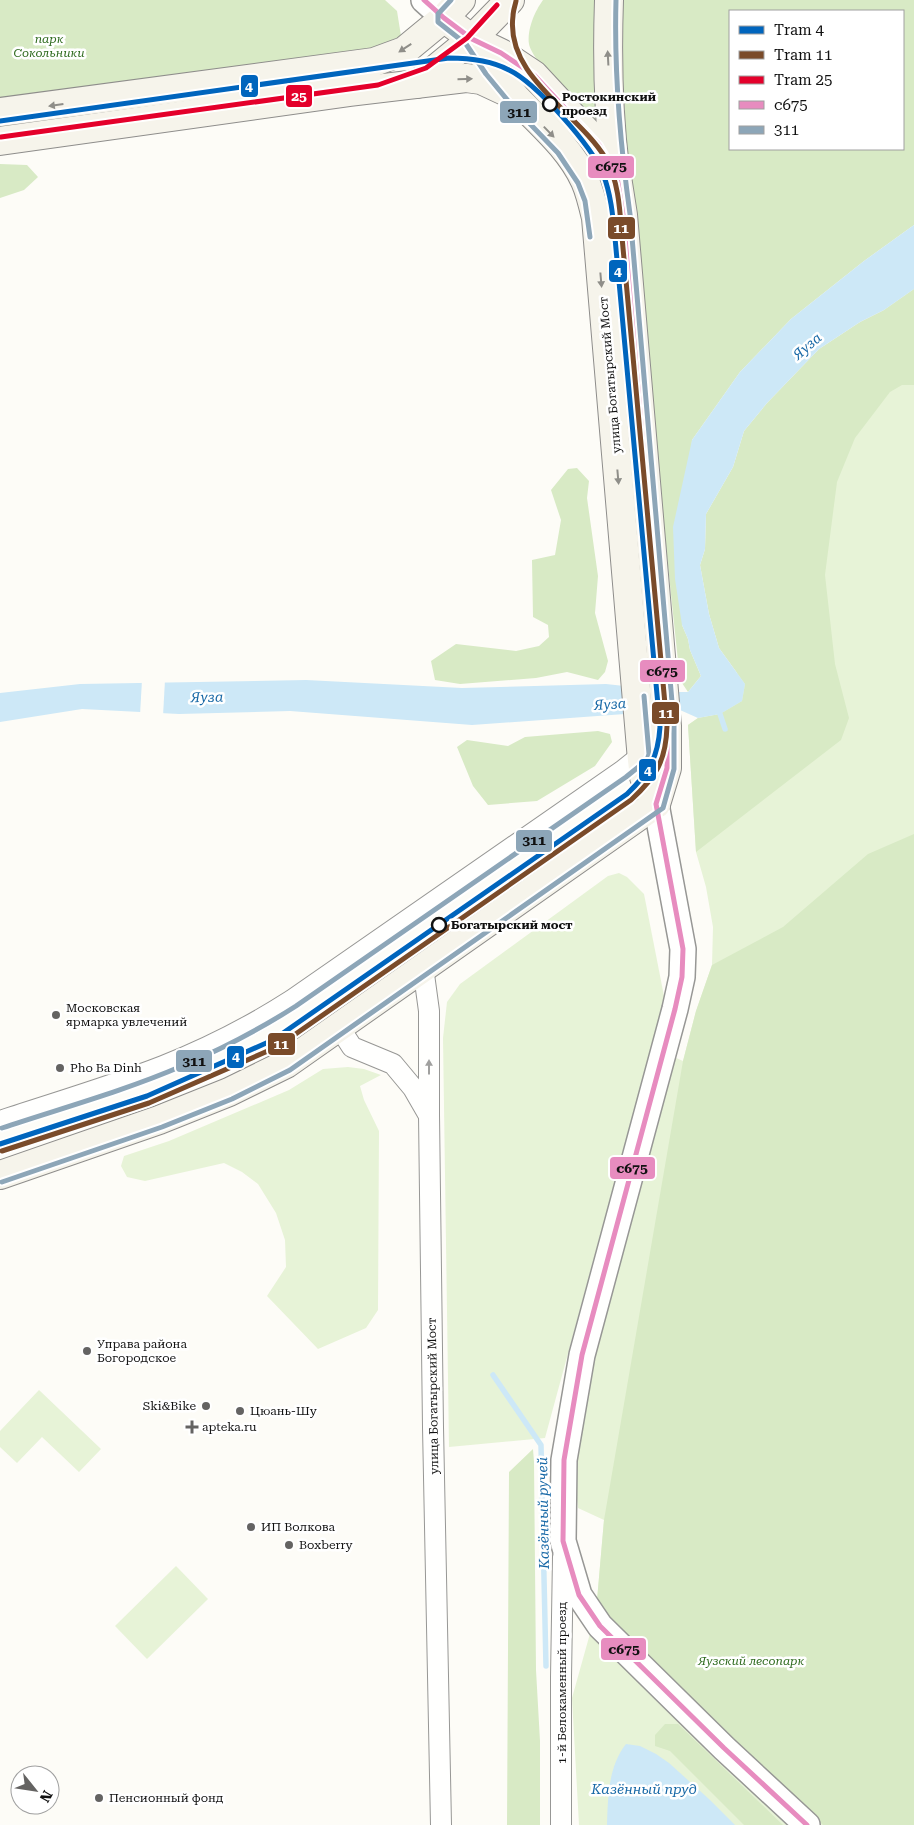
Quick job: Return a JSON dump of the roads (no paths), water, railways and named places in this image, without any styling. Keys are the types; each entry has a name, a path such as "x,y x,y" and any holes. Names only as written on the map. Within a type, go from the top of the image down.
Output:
{"main road":[{"path":"417,84 472,39 510,0"},
{"path":"609,0 607,43 612,136 617,177"},
{"path":"0,112 374,62 404,51 452,9 472,39"},
{"name":"улица Богатырский Мост","path":"472,39 492,69 564,148 585,180 594,209 609,361 631,632 654,741 667,768 656,804"},
{"name":"улица Богатырский Мост","path":"472,39 500,53 534,75 599,145 617,177 623,215 659,628 654,741"},
{"path":"0,141 466,78 481,80 516,97"},
{"path":"0,1175 159,1120 229,1092 286,1064 656,804"}],"street":[{"path":"424,0 452,9"},
{"path":"0,1121 129,1079 165,1065 259,1021 622,771 654,741"},
{"name":"улица Богатырский Мост","path":"656,804 683,949 682,977 582,1355 564,1460 563,1541 579,1595 600,1626 724,1748 807,1825"},
{"name":"улица Богатырский Мост","path":"423,966 429,1011 429,1115 441,1825"},
{"path":"339,1027 352,1047 393,1064 413,1088 429,1115"},
{"name":"1-й Белокаменный проезд","path":"562,1825 561,1677 563,1541"}],"water":[{"name":"Яуза","path":"914,225 914,289 884,310 860,322 819,349 767,403 744,431 733,467 706,514 705,549 700,565 709,614 719,648 745,684 742,701 720,714 698,718 680,710 472,725 290,711 179,714 82,709 0,722 0,693 80,684 306,680 462,688 606,684 688,692 701,676 682,625 675,579 673,527 692,440 740,372 791,319 864,261"},
{"name":"Казённый пруд","path":"626,1744 640,1746 669,1763 735,1825 607,1825 612,1772"}],"waterway":[{"path":"720,714 725,729"},
{"name":"Казённый ручей","path":"493,1375 541,1445 546,1666"}],"tram line":[{"name":"11","path":"2,1151 149,1103 277,1047 631,800 647,784 658,768 662,759 667,726 618,197 614,177 606,159 594,142 546,93 520,58 514,38 513,14 516,1"},
{"name":"25","path":"1,137 378,85 426,68 467,38 497,5"},
{"name":"4","path":"0,121 449,58 472,59 495,64 509,70 534,88 576,132 597,162 606,182 610,198 660,727 657,748 651,764 647,772 627,794 273,1040 147,1096 0,1144"}],"place":[{"name":"Ростокинский проезд","path":"550,104"},
{"name":"Богатырский мост","path":"439,925"},
{"name":"Московская ярмарка увлечений","path":"56,1015"},
{"name":"Pho Ba Dinh","path":"60,1068"},
{"name":"Управа района Богородское","path":"87,1351"},
{"name":"Ski&Bike","path":"206,1406"},
{"name":"Цюань-Шу","path":"240,1411"},
{"name":"apteka.ru","path":"192,1427"},
{"name":"ИП Волкова","path":"251,1527"},
{"name":"Boxberry","path":"289,1545"},
{"name":"Пенсионный фонд","path":"99,1798"}],"park label":[{"name":"парк Сокольники","path":"49,46"},
{"name":"Яузский лесопарк","path":"751,1661"}]}
